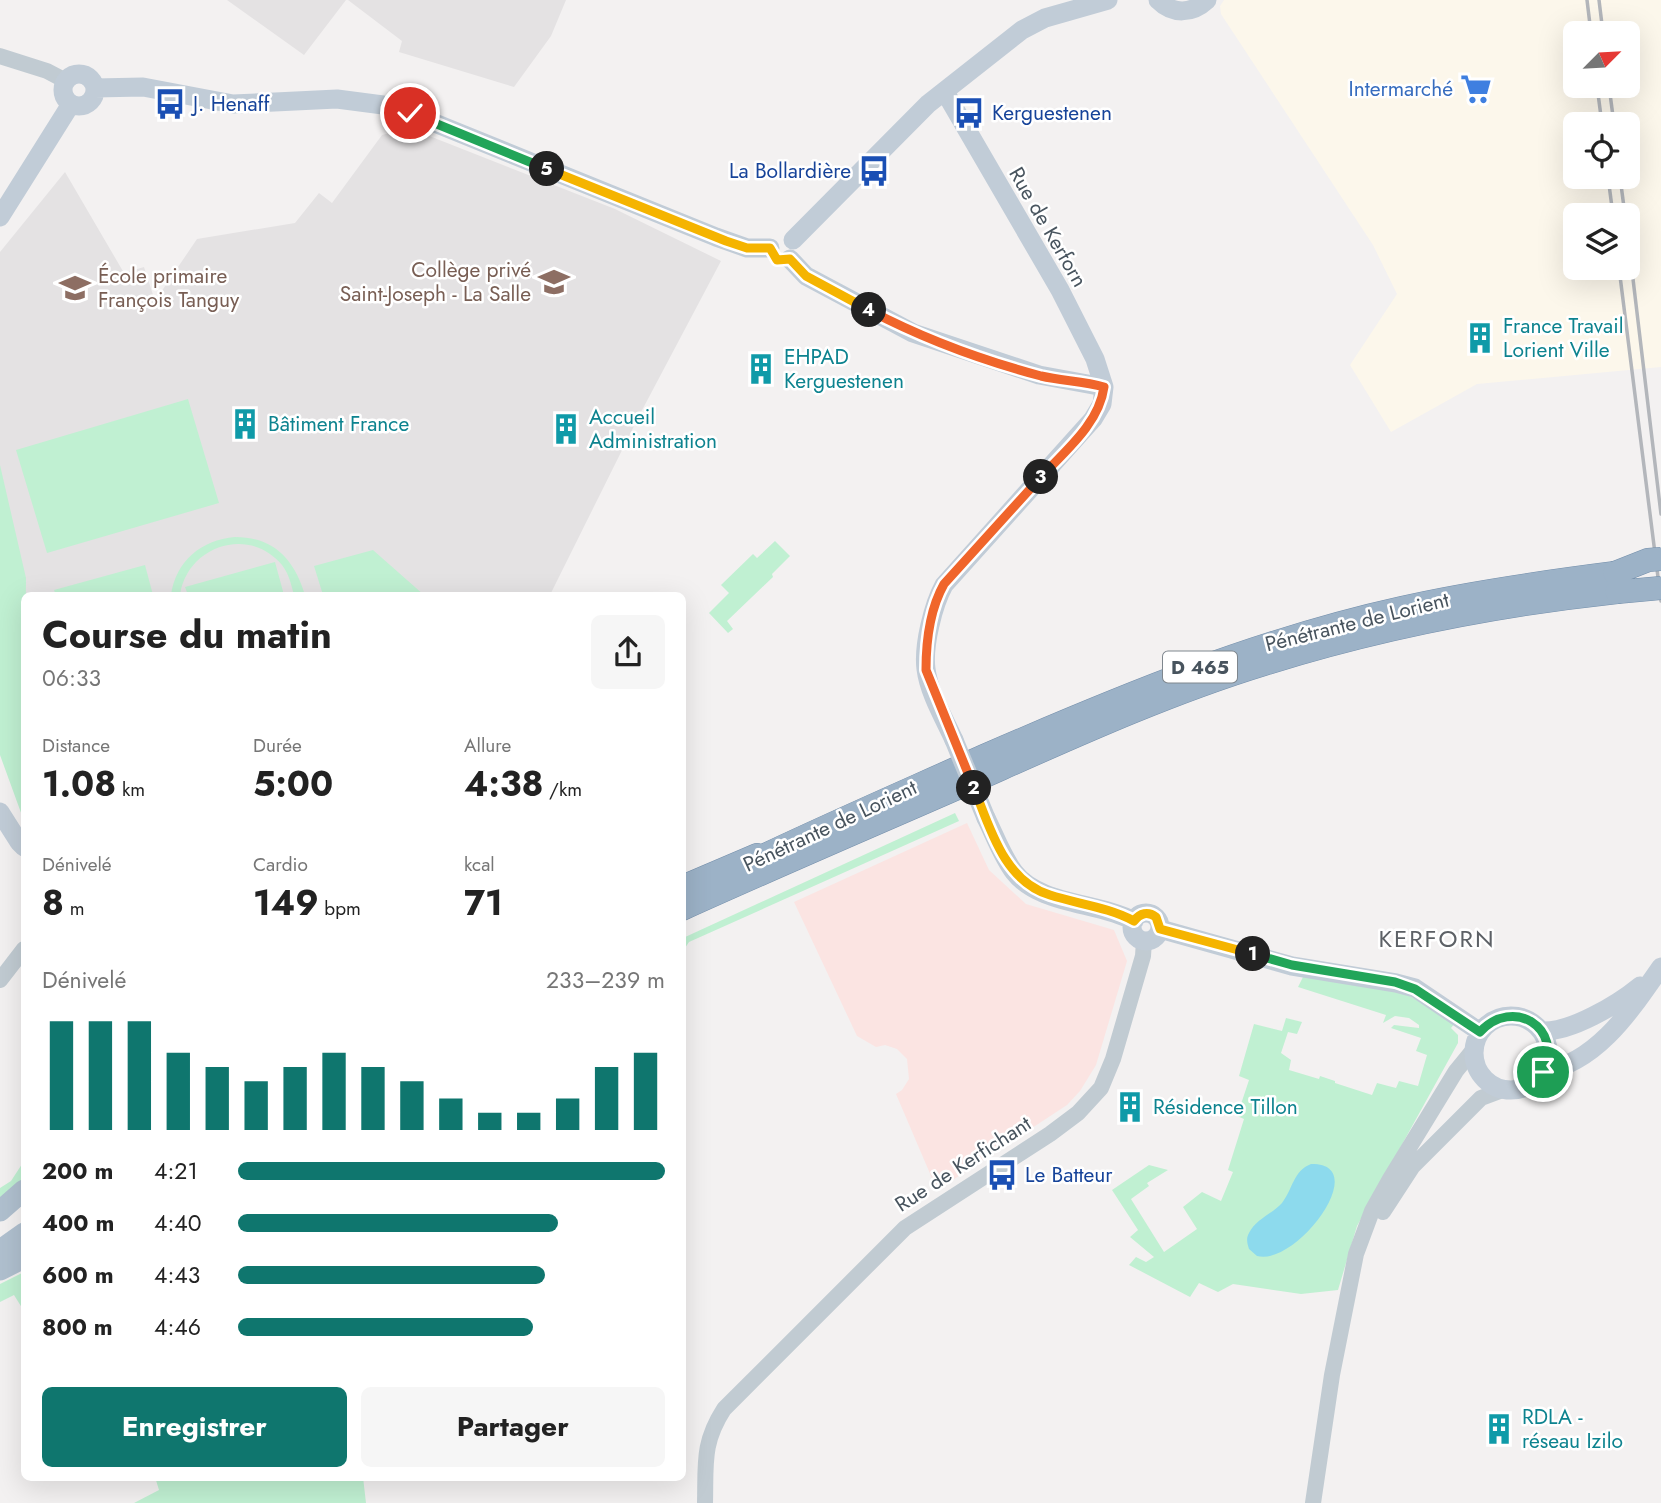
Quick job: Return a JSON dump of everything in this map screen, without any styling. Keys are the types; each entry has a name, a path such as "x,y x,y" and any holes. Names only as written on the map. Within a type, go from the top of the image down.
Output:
{"highway":[{"path":"1616,582 1648,560 1661,559"},
{"name":"Pénétrante de Lorient","path":"686,907 1098,726 1262,664 1333,643 1444,617 1543,600 1661,570"},
{"name":"Pénétrante de Lorient","path":"686,892 808,834 1092,709 1257,648 1400,608 1539,582 1616,582 1661,588"},
{"path":"686,885 808,834"}],"main road":[{"path":"791,249 928,104 1031,24 1108,0"},
{"path":"1158,0 1168,8 1182,11 1196,9 1207,0"},
{"path":"74,75 84,75 92,80 95,89 93,98 86,105 71,104 64,96 66,81 74,75"},
{"path":"95,89 142,87 233,104 337,99 383,105 410,113 747,248 770,248 771,243 779,236 789,236 791,249 806,276 913,333 1039,375 1104,387 1102,404 1093,419 944,584 937,597 926,655 926,670 986,818 1007,862 1015,874 1029,886 1048,895 1121,914 1134,921 1140,915 1148,913 1156,917 1152,935 1292,965 1405,985 1433,1000 1477,1041 1479,1070 1494,1086 1504,1089 1527,1086 1543,1072 1570,1065 1592,1050 1628,1013 1661,966"},
{"name":"Rue de Kerforn","path":"945,92 1059,290 1095,359 1104,387"},
{"path":"0,217 71,104"},
{"path":"0,812 21,844"},
{"path":"1541,1031 1555,1032 1628,996 1661,966"},
{"path":"1477,1041 1495,1019 1505,1016 1525,1018 1541,1031 1546,1039 1548,1056 1543,1072"},
{"path":"0,1211 21,1193"},
{"path":"0,1250 21,1235"},
{"path":"0,1270 21,1260"}],"street":[{"path":"0,56 47,71 66,81"},
{"name":"Rue de Kerfichant","path":"705,1503 707,1445 712,1428 724,1409 905,1228 1050,1134 1078,1113 1101,1088 1113,1059 1143,956 1152,935"},
{"path":"0,980 21,954"},
{"path":"1313,1503 1332,1375 1356,1254 1372,1211 1456,1071 1477,1041"},
{"path":"1346,1301 1379,1218 1413,1166 1481,1098 1504,1089"}],"shaded area":[{"path":"227,0 346,0 304,55"},
{"path":"348,0 566,0 551,36 514,87 399,52 402,41"},
{"path":"1224,0 1661,0 1661,367 1477,384 1391,432 1350,365 1397,294 1373,245 1221,14 1220,6"},
{"path":"409,128 615,209 721,261 640,414 551,592 23,592 0,517 0,252 65,172 124,273 144,267 155,301 197,239 295,223 319,193 332,203 382,135"},
{"path":"967,823 989,870 1026,904 1114,930 1127,961 1096,1065 1080,1091 1067,1105 942,1187 934,1183 896,1094 909,1079 907,1059 897,1049 885,1045 876,1047 857,1036 794,902"}],"green space":[{"path":"188,399 219,503 47,553 16,450"},
{"path":"0,465 26,578 26,592 21,592 21,813 0,755"},
{"path":"249,538 271,546 288,561 304,592 293,592 284,568 268,553 253,546 237,544 207,553 194,564 185,578 181,592 172,592 184,562 201,548 223,539"},
{"path":"775,541 790,556 772,574 773,577 727,621 733,629 728,633 709,613 729,593 721,585 753,554 757,558"},
{"path":"373,550 421,592 322,592 314,566"},
{"path":"275,562 283,592 187,592 185,587"},
{"path":"145,565 152,592 55,592 54,590"},
{"path":"955,813 959,821 689,942 686,946 686,937"},
{"path":"1303,977 1400,990 1455,1023 1451,1028 1458,1035 1458,1043 1357,1226 1338,1290 1301,1294 1233,1284 1218,1292 1199,1283 1190,1297 1129,1265 1136,1257 1146,1262 1154,1257 1130,1237 1138,1230 1112,1190 1149,1165 1168,1170 1147,1183 1149,1186 1131,1199 1164,1252 1197,1229 1183,1207 1202,1192 1221,1201 1233,1172 1228,1170 1244,1119 1237,1116 1249,1080 1239,1076 1254,1024 1282,1031 1286,1018 1302,1022 1297,1034 1288,1032 1281,1053 1291,1060 1289,1070 1319,1079 1320,1076 1372,1095 1377,1083 1396,1088 1399,1081 1418,1086 1427,1055 1416,1051 1421,1038 1391,1028 1394,1025 1419,1028 1419,1025 1409,1018 1395,1016 1383,1023 1386,1015 1298,987"},
{"path":"21,1166 21,1185 0,1204 0,1188 11,1181"},
{"path":"21,1274 21,1306 14,1295 0,1302 0,1284"},
{"path":"156,1481 363,1481 366,1503 134,1503 159,1490"}],"water":[{"path":"1311,1164 1328,1168 1335,1179 1332,1196 1322,1214 1291,1246 1273,1255 1257,1256 1249,1249 1249,1233 1282,1203 1300,1171"}],"railway":[{"path":"1587,0 1590,21"},
{"path":"1599,0 1602,21"},
{"path":"1599,98 1600,112"},
{"path":"1611,98 1612,112"},
{"path":"1610,189 1611,203"},
{"path":"1622,189 1623,203"},
{"path":"1621,280 1661,601"},
{"path":"1633,280 1661,514"}],"place":[{"name":"Intermarché","path":"1476,89"},
{"name":"J. Henaff","path":"170,104"},
{"name":"Kerguestenen","path":"969,113"},
{"name":"La Bollardière","path":"874,171"},
{"name":"Collège privé Saint-Joseph - La Salle","path":"554,282"},
{"name":"École primaire François Tanguy","path":"75,288"},
{"name":"France Travail Lorient Ville","path":"1480,338"},
{"name":"EHPAD Kerguestenen","path":"761,369"},
{"name":"Bâtiment France","path":"245,424"},
{"name":"Accueil Administration","path":"566,429"},
{"name":"Résidence Tillon","path":"1130,1107"},
{"name":"Le Batteur","path":"1002,1175"},
{"name":"RDLA - réseau Izilo","path":"1499,1429"}],"district":[{"name":"KERFORN","path":"1437,939"}],"route":[{"path":"410,113 716,237 747,248 770,248 777,260 790,259 806,276 913,333 1039,375 1104,387 1102,404 1093,419 944,584 937,597 932,620 926,655 930,684 1007,862 1015,874 1029,886 1048,895 1121,914 1134,921 1136,917 1148,913 1156,917 1160,929 1292,965 1395,982 1415,989 1480,1032 1495,1019 1505,1016 1525,1018 1541,1031 1546,1039 1548,1056 1543,1072"}]}
